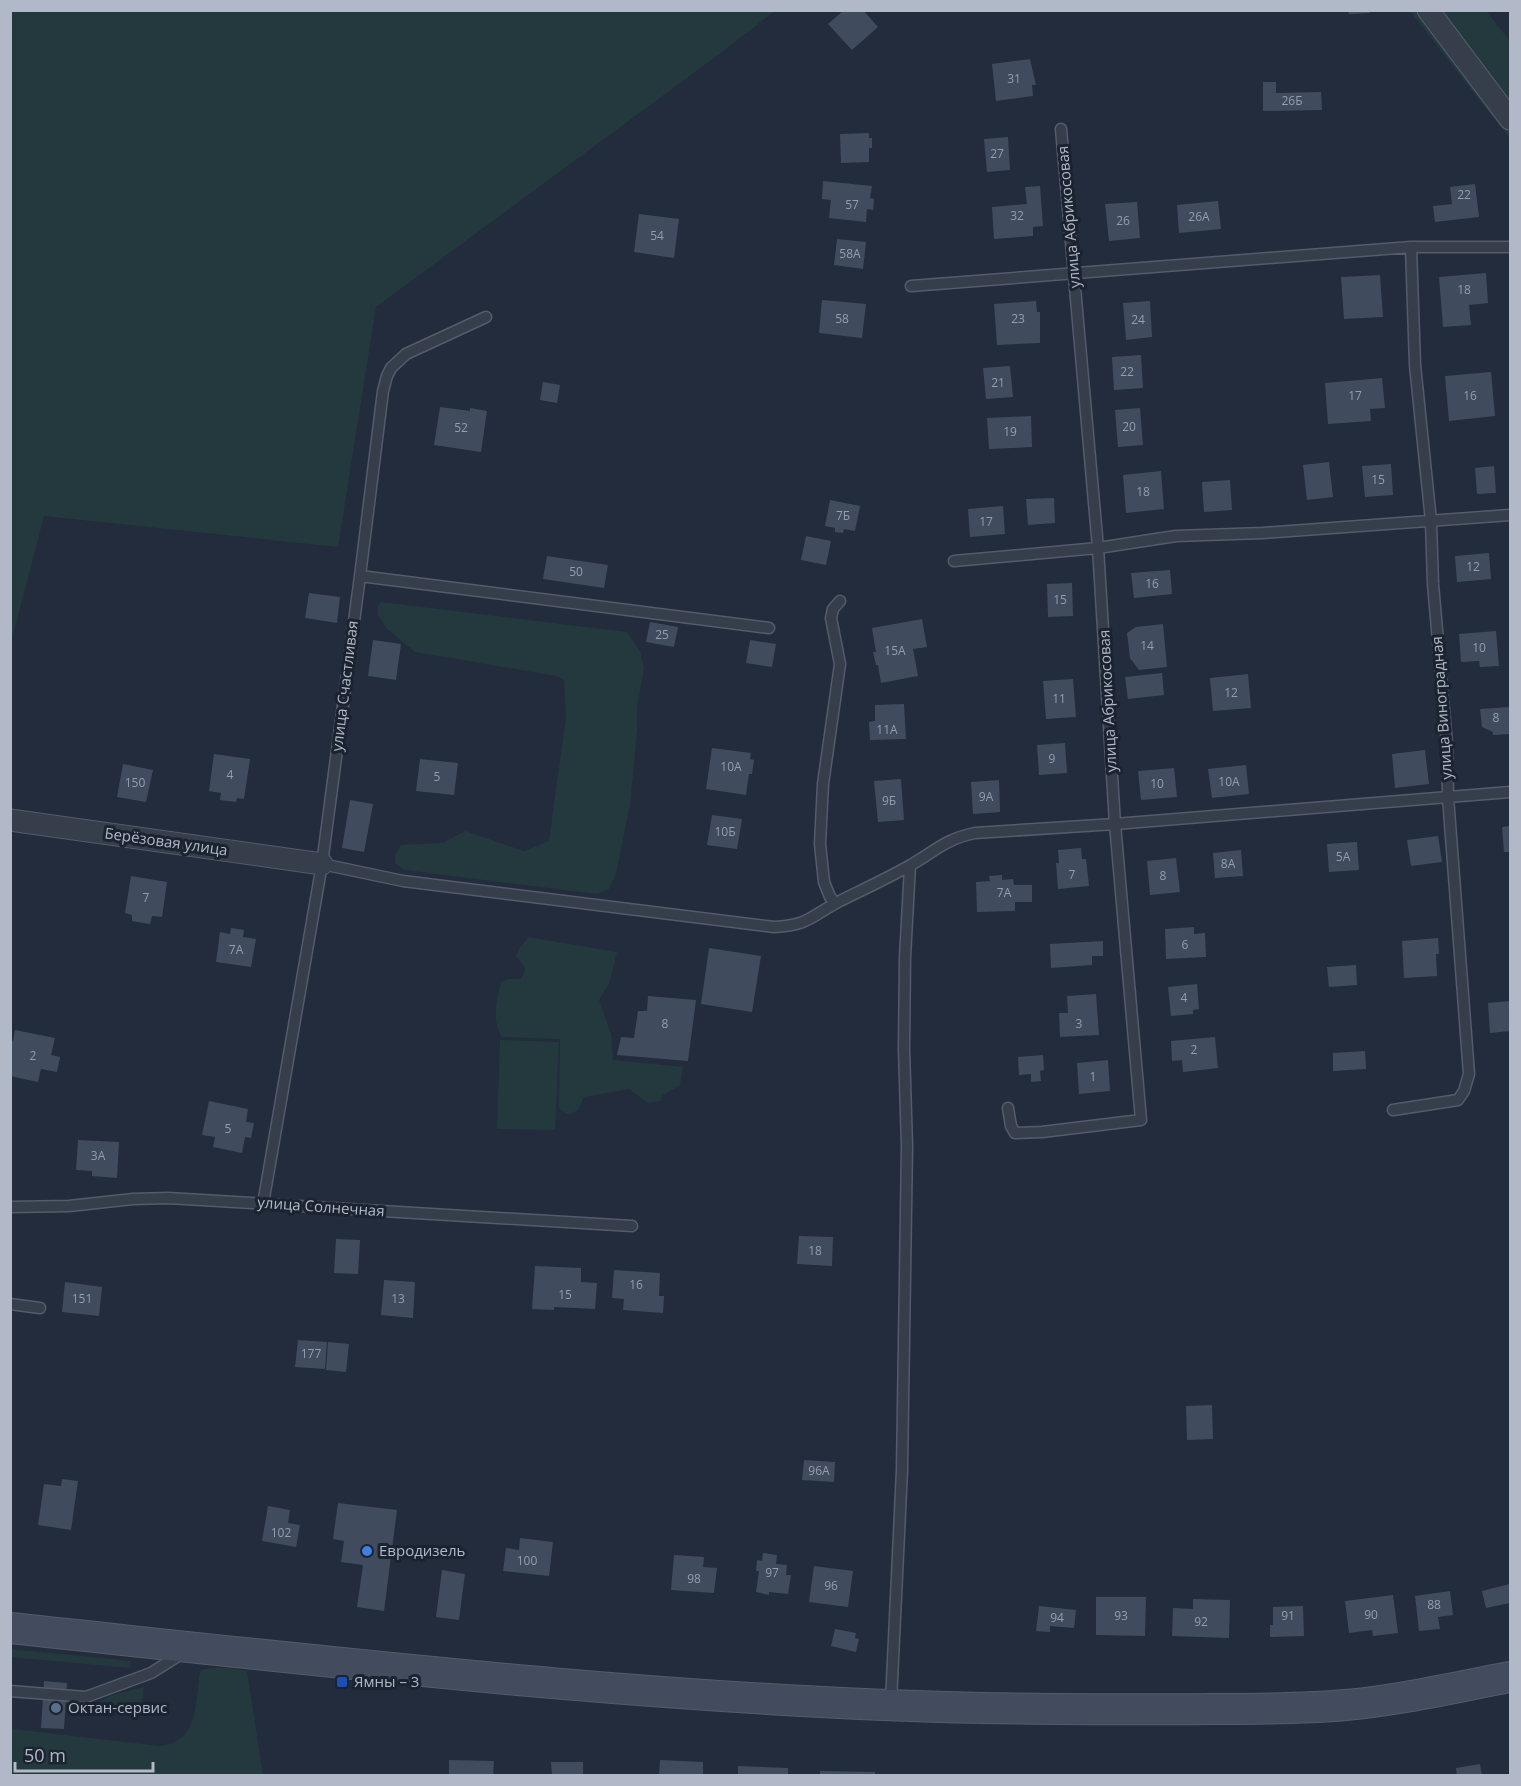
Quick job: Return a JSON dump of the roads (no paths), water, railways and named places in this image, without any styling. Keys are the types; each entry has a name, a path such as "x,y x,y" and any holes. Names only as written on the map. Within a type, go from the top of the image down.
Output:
{"main road":[{"path":"10,1628 459,1674 680,1693 891,1706 1095,1710 1312,1707 1403,1697 1510,1677"}],"street":[{"path":"1428,10 1510,118"},
{"name":"Берёзовая улица","path":"10,820 322,864"}],"lane":[{"name":"улица Абрикосовая","path":"1008,1108 1011,1126 1015,1132 1042,1132 1141,1120 1115,824 1098,548 1061,129"},
{"path":"911,286 1411,247 1510,247"},
{"name":"улица Виноградная","path":"1393,1110 1458,1100 1468,1082 1469,1074 1448,797 1447,744 1432,584 1431,521 1415,365 1411,247"},
{"name":"улица Счастливая","path":"263,1204 322,864 381,406 387,376 395,363 406,354 486,317"},
{"path":"954,561 1098,548 1176,536 1263,533 1510,515"},
{"path":"360,576 769,628"},
{"path":"836,903 824,882 820,844 823,784 839,677 839,656 831,618 832,609 840,601"},
{"path":"322,864 404,881 774,927 805,922 836,903 910,866 942,844 975,833 1510,792"},
{"path":"891,1706 902,1470 907,1146 904,1048 905,957 910,905 910,866"},
{"name":"улица Солнечная","path":"10,1207 69,1206 157,1198 632,1226"},
{"path":"10,1304 40,1308"},
{"path":"10,1691 86,1697 151,1672 194,1647"}],"place":[{"name":"Евродизель","path":"367,1551"},
{"name":"Ямны – 3","path":"342,1682"},
{"name":"Октан-сервис","path":"56,1708"}]}
